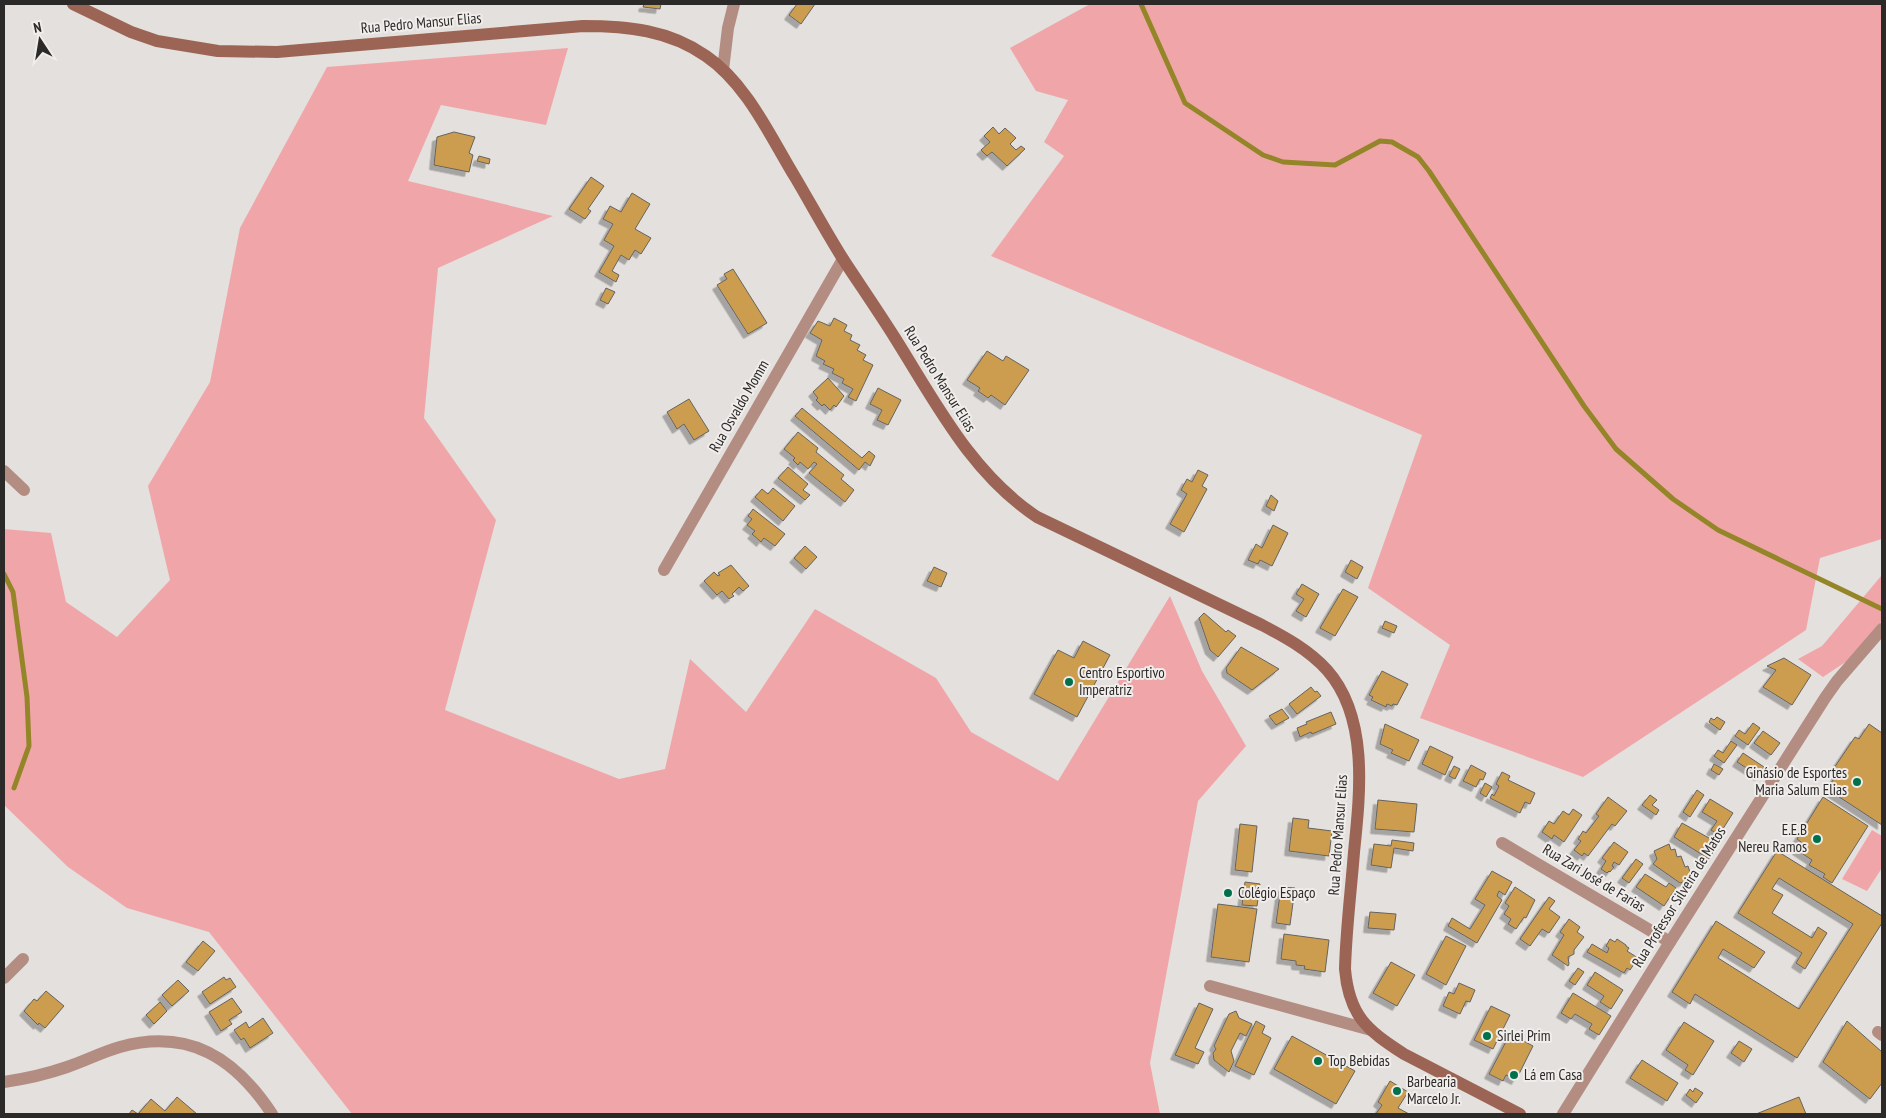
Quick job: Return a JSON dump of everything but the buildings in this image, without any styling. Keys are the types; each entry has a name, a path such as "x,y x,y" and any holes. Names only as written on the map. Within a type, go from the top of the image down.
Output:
{"main road":[{"name":"Rua Pedro Mansur Elias","path":"73,4 131,32 157,41 218,52 277,52 549,28 607,26 652,31 670,37 707,56 723,70 754,108 843,259 954,433 979,466 1004,492 1037,517 1290,640 1310,654 1327,670 1347,701 1357,742 1360,781 1345,957 1346,982 1353,1007 1358,1016 1371,1030 1404,1054 1520,1114"}],"street":[{"path":"723,70 728,28 734,4"},
{"name":"Rua Osvaldo Momm","path":"664,570 843,259"},
{"path":"4,471 24,490"},
{"name":"Rua Professor Silveira de Matos","path":"1563,1114 1825,698 1837,681 1882,629"},
{"name":"Rua Zari José de Farias","path":"1502,843 1670,942"},
{"path":"4,978 23,959"},
{"path":"1210,986 1371,1030"},
{"path":"4,1082 66,1068 120,1047 146,1042 166,1042 194,1047 227,1063 255,1090 272,1114"}],"shaded area":[{"path":"1090,4 1882,4 1882,539 1820,558 1806,630 1583,777 1420,718 1450,645 1368,588 1422,435 991,256 1064,156 1044,142 1068,100 1036,91 1010,48"},
{"path":"568,48 546,125 441,105 408,181 553,216 438,268 424,418 496,520 445,710 619,779 665,769 690,659 746,712 815,609 936,678 971,732 1058,781 1170,596 1202,671 1246,746 1198,801 1150,1063 1160,1114 352,1114 209,932 127,908 68,867 4,805 4,529 51,533 66,602 117,637 170,580 148,486 210,382 240,228 327,67"},
{"path":"1882,575 1882,621 1847,661 1823,677 1798,659 1822,646"},
{"path":"1872,830 1882,836 1882,868 1867,891 1842,879"}],"waterway":[{"path":"1141,4 1185,103 1263,155 1283,162 1335,165 1380,141 1392,142 1418,157 1584,406 1616,449 1673,499 1718,530 1882,609"},
{"path":"4,574 13,592 27,697 29,746 14,788"}],"place":[{"name":"Centro Esportivo Imperatriz","path":"1069,682"},
{"name":"Ginásio de Esportes Maria Salum Elias","path":"1857,782"},
{"name":"E.E.B Nereu Ramos","path":"1817,839"},
{"name":"Colégio Espaço","path":"1228,893"},
{"name":"Sirlei Prim","path":"1487,1036"},
{"name":"Top Bebidas","path":"1318,1061"},
{"name":"Lá em Casa","path":"1514,1075"},
{"name":"Barbearia Marcelo Jr.","path":"1397,1091"}]}
